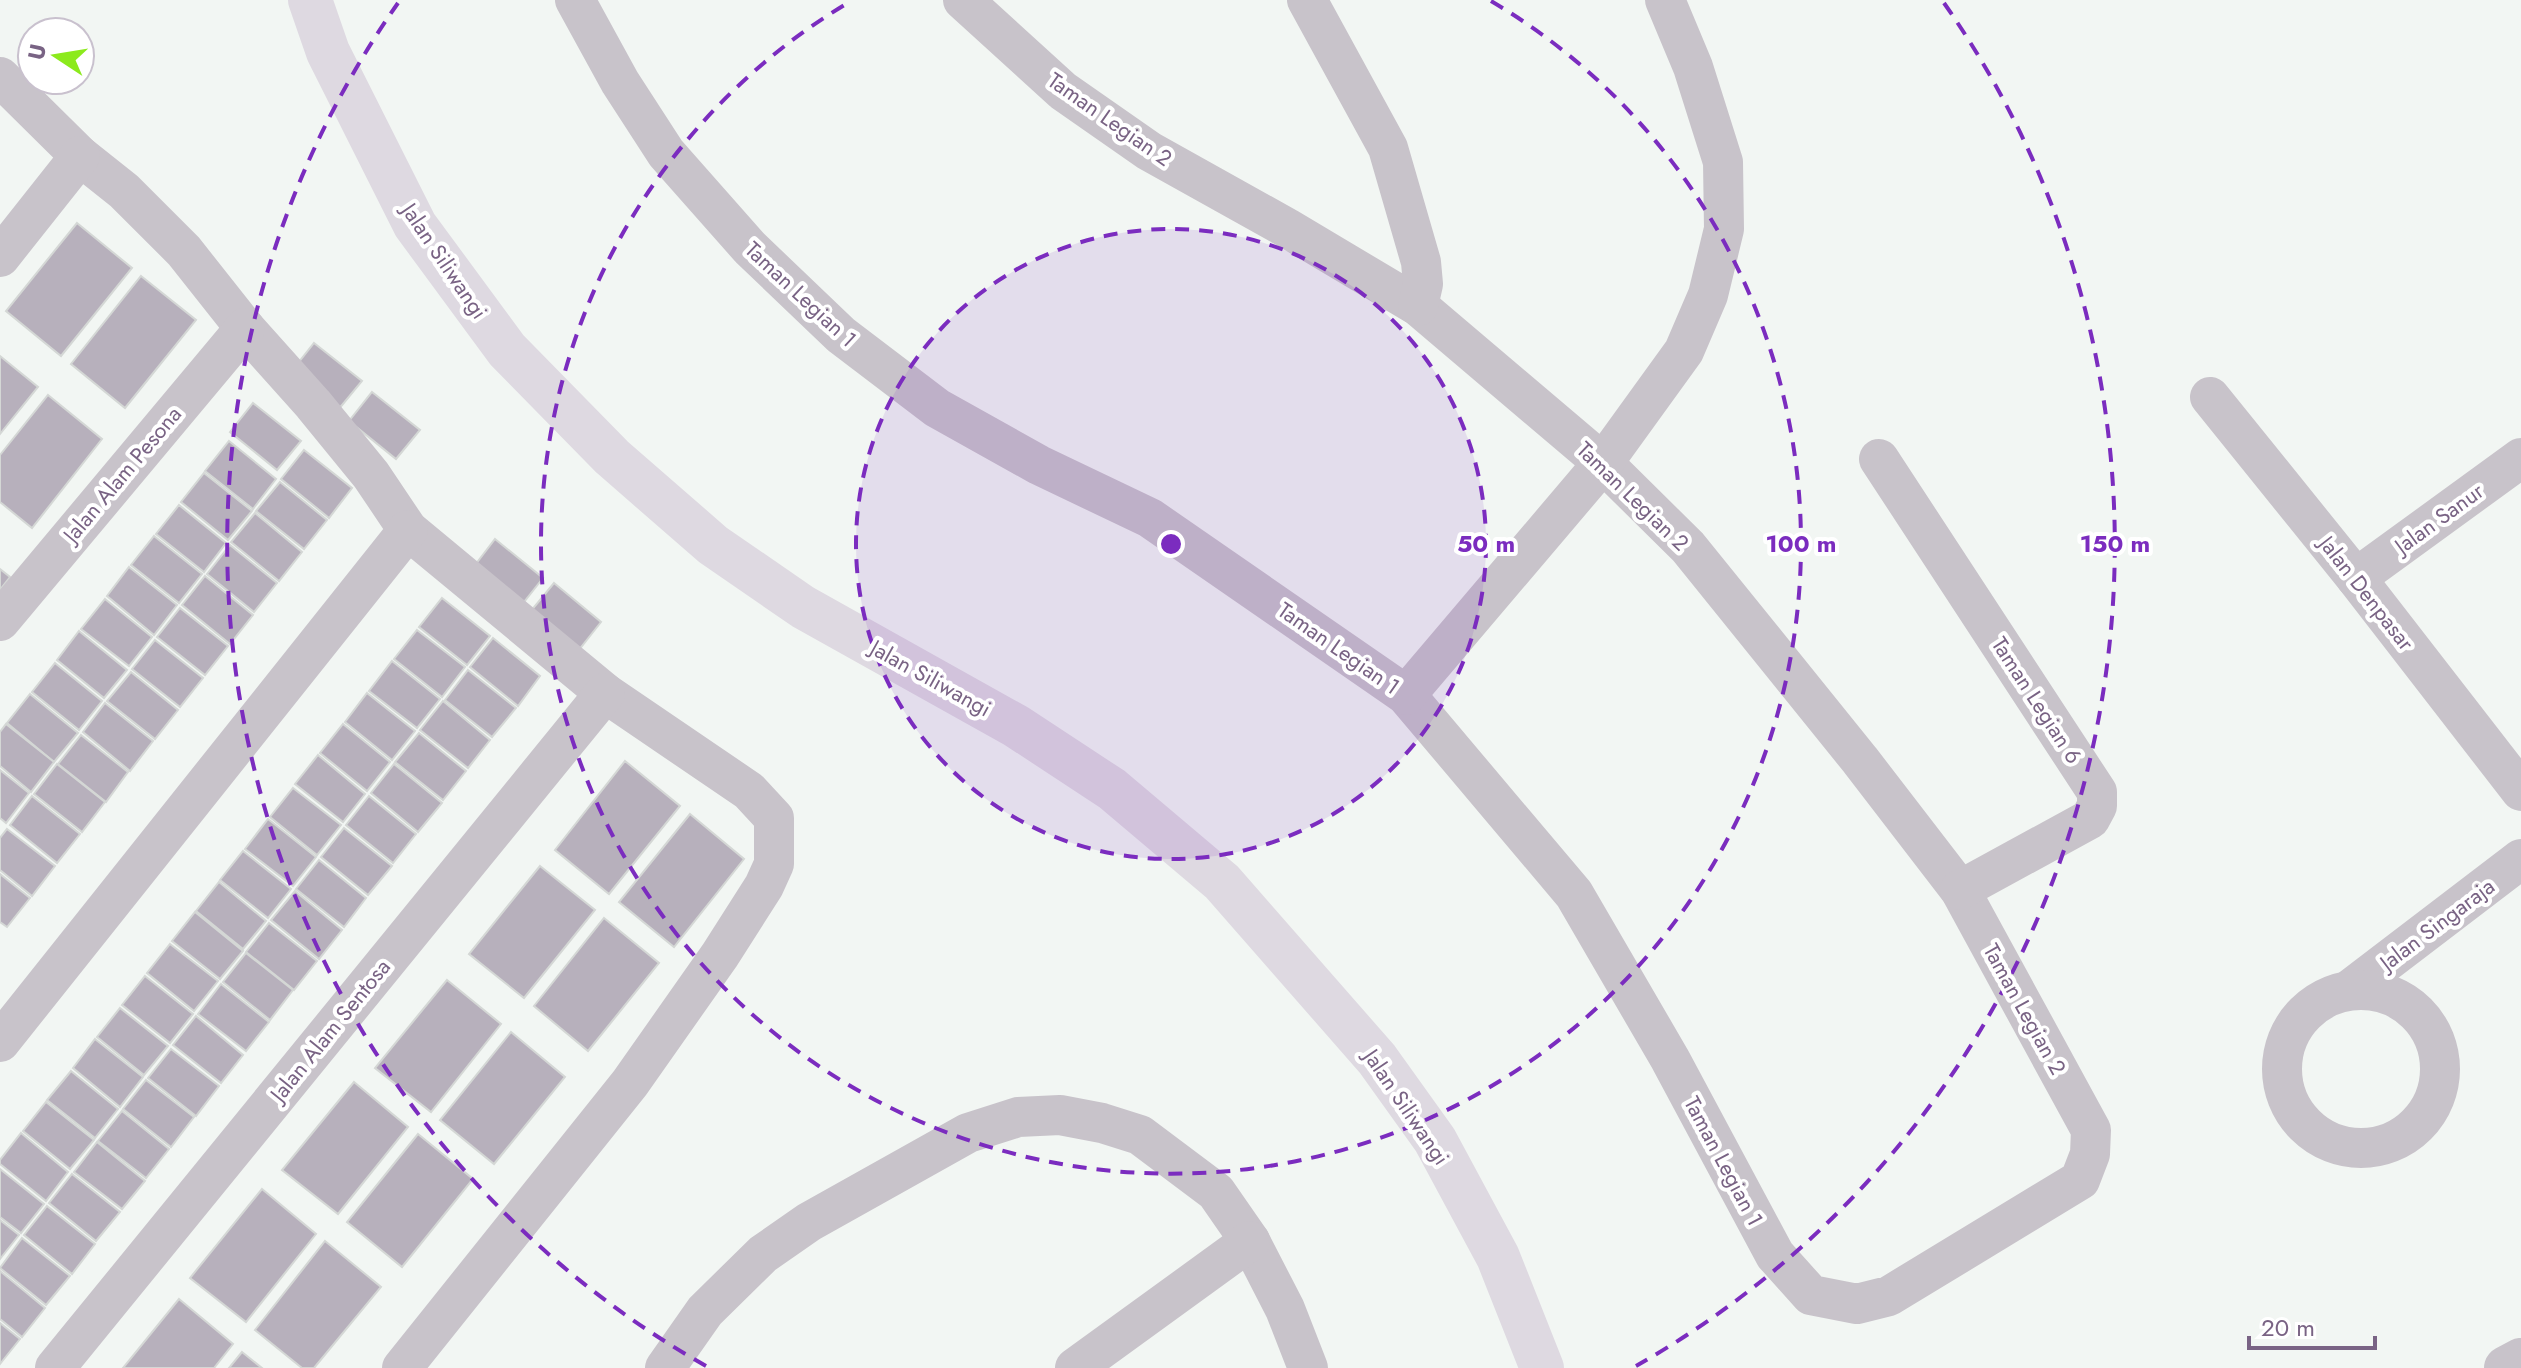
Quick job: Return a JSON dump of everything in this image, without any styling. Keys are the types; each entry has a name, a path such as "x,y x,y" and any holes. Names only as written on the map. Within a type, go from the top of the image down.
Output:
{"main road":[{"name":"Jalan Siliwangi","path":"310,0 328,52 415,225 507,350 612,457 713,545 803,607 1028,733 1112,789 1222,882 1377,1059 1435,1140 1498,1257 1542,1368"}],"street":[{"name":"Taman Legian 2","path":"963,0 1063,91 1149,151 1418,306 1603,463 1688,547 1753,624 1960,890 2091,1130 2090,1154 2080,1180"},
{"path":"1307,0 1388,148 1421,262 1423,284 1418,306"},
{"path":"1406,695 1603,463 1684,351 1708,295 1724,229 1723,162 1693,67 1665,0"},
{"name":"Taman Legian 1","path":"579,1 620,82 666,153 750,248 841,335 937,408 1039,465 1150,518 1406,695 1574,894 1670,1059 1775,1255 1811,1295 1857,1304 1889,1296 2080,1180"},
{"path":"0,77 80,156 124,191 184,251 245,328 371,475 408,530 605,693 749,791 774,818 774,864 764,886 720,955 630,1083 402,1368"},
{"path":"0,257 80,156"},
{"name":"Jalan Alam Pesona","path":"0,621 245,328"},
{"name":"Jalan Denpasar","path":"2210,397 2356,578 2521,791"},
{"name":"Jalan Sanur","path":"2356,578 2521,458"},
{"name":"Taman Legian 6","path":"1879,459 2097,792 2097,806 2090,819 1960,890"},
{"path":"0,1042 408,530"},
{"name":"Jalan Alam Sentosa","path":"55,1368 605,693"},
{"name":"Jalan Singaraja","path":"2352,988 2521,859"},
{"path":"665,1368 705,1311 763,1254 809,1222 968,1133 1018,1117 1060,1115 1102,1123 1140,1135 1216,1192 1250,1241 1285,1309 1308,1368"},
{"path":"1075,1368 1250,1241"},
{"path":"2506,1368 2521,1360"}],"building":[{"path":"77,223 132,268 61,356 6,311"},
{"path":"141,276 196,320 125,408 71,364"},
{"path":"314,343 362,381 338,410 291,372"},
{"path":"0,356 38,387 0,434"},
{"path":"372,392 420,430 396,459 349,421"},
{"path":"48,395 102,439 32,528 0,502 0,455"},
{"path":"253,403 301,441 277,470 230,432"},
{"path":"229,441 276,479 253,509 205,471"},
{"path":"304,450 352,488 329,518 281,479"},
{"path":"204,473 252,511 228,540 181,502"},
{"path":"280,482 327,520 304,549 256,511"},
{"path":"179,505 226,543 204,572 156,534"},
{"path":"255,513 302,552 279,581 231,542"},
{"path":"154,536 202,574 179,603 131,565"},
{"path":"495,539 543,578 520,607 472,569"},
{"path":"230,545 277,583 254,612 207,574"},
{"path":"129,567 177,605 154,635 107,596"},
{"path":"0,569 10,577 0,590"},
{"path":"205,576 253,615 230,644 182,605"},
{"path":"554,583 601,622 578,651 530,612"},
{"path":"442,598 490,636 467,665 419,627"},
{"path":"105,599 152,637 129,666 81,629"},
{"path":"180,608 228,646 205,675 157,637"},
{"path":"417,630 465,667 442,697 394,659"},
{"path":"79,631 127,670 104,698 57,660"},
{"path":"493,638 540,676 518,706 470,667"},
{"path":"155,640 203,678 180,707 132,669"},
{"path":"392,661 440,699 417,728 369,691"},
{"path":"55,663 102,701 79,730 32,692"},
{"path":"468,670 516,708 492,737 445,700"},
{"path":"131,672 178,710 155,739 107,701"},
{"path":"367,693 415,731 392,760 345,722"},
{"path":"30,694 78,733 54,762 7,723"},
{"path":"443,701 490,740 468,768 420,730"},
{"path":"105,703 153,741 130,771 83,732"},
{"path":"6,724 54,762 31,792 0,766 0,732"},
{"path":"343,724 390,762 367,791 320,753"},
{"path":"419,733 466,771 443,800 395,762"},
{"path":"81,735 128,772 106,802 58,764"},
{"path":"318,755 365,794 343,822 295,784"},
{"path":"625,761 680,806 609,894 555,850"},
{"path":"57,764 105,802 82,832 34,794"},
{"path":"394,764 442,803 418,832 371,793"},
{"path":"0,770 29,793 6,823 0,818"},
{"path":"293,788 341,825 317,855 270,817"},
{"path":"32,796 80,834 57,863 10,825"},
{"path":"369,796 416,834 393,863 346,825"},
{"path":"690,814 744,859 674,947 619,902"},
{"path":"268,819 316,857 293,886 245,849"},
{"path":"344,828 392,866 368,895 321,857"},
{"path":"7,829 55,866 32,896 0,870 0,838"},
{"path":"243,851 291,889 268,918 220,880"},
{"path":"319,860 366,898 344,927 296,889"},
{"path":"540,866 595,910 524,998 469,954"},
{"path":"0,874 30,898 7,927 0,922"},
{"path":"219,882 266,921 243,949 196,911"},
{"path":"295,891 342,930 319,959 271,920"},
{"path":"195,912 243,951 220,979 172,941"},
{"path":"604,918 659,963 588,1051 534,1006"},
{"path":"269,923 317,961 294,990 246,952"},
{"path":"170,944 218,981 194,1011 147,973"},
{"path":"246,953 293,990 270,1020 223,982"},
{"path":"145,976 193,1014 170,1043 122,1005"},
{"path":"447,980 501,1024 431,1112 375,1068"},
{"path":"221,984 269,1022 246,1051 198,1014"},
{"path":"120,1008 168,1046 144,1075 97,1037"},
{"path":"196,1016 243,1055 221,1083 173,1045"},
{"path":"511,1032 565,1077 494,1164 440,1120"},
{"path":"95,1039 143,1077 120,1107 73,1068"},
{"path":"171,1049 219,1086 196,1116 148,1078"},
{"path":"71,1071 118,1109 95,1138 47,1100"},
{"path":"146,1080 194,1117 171,1147 123,1109"},
{"path":"354,1082 408,1127 338,1214 282,1170"},
{"path":"46,1102 94,1140 70,1169 23,1131"},
{"path":"122,1111 169,1149 146,1178 98,1141"},
{"path":"21,1133 68,1172 46,1201 0,1164"},
{"path":"418,1134 473,1179 402,1267 347,1222"},
{"path":"97,1142 145,1181 122,1209 74,1172"},
{"path":"0,1169 44,1204 21,1233 0,1217"},
{"path":"72,1174 120,1212 96,1241 49,1203"},
{"path":"262,1189 316,1234 246,1322 190,1278"},
{"path":"47,1206 95,1244 72,1274 24,1235"},
{"path":"0,1220 19,1235 0,1259"},
{"path":"22,1238 70,1276 46,1305 0,1268"},
{"path":"325,1241 381,1287 314,1368 302,1368 255,1330"},
{"path":"0,1271 45,1308 22,1337 0,1319"},
{"path":"179,1299 233,1344 214,1368 123,1368"},
{"path":"0,1323 20,1339 0,1364"},
{"path":"242,1352 262,1368 229,1368"}]}
